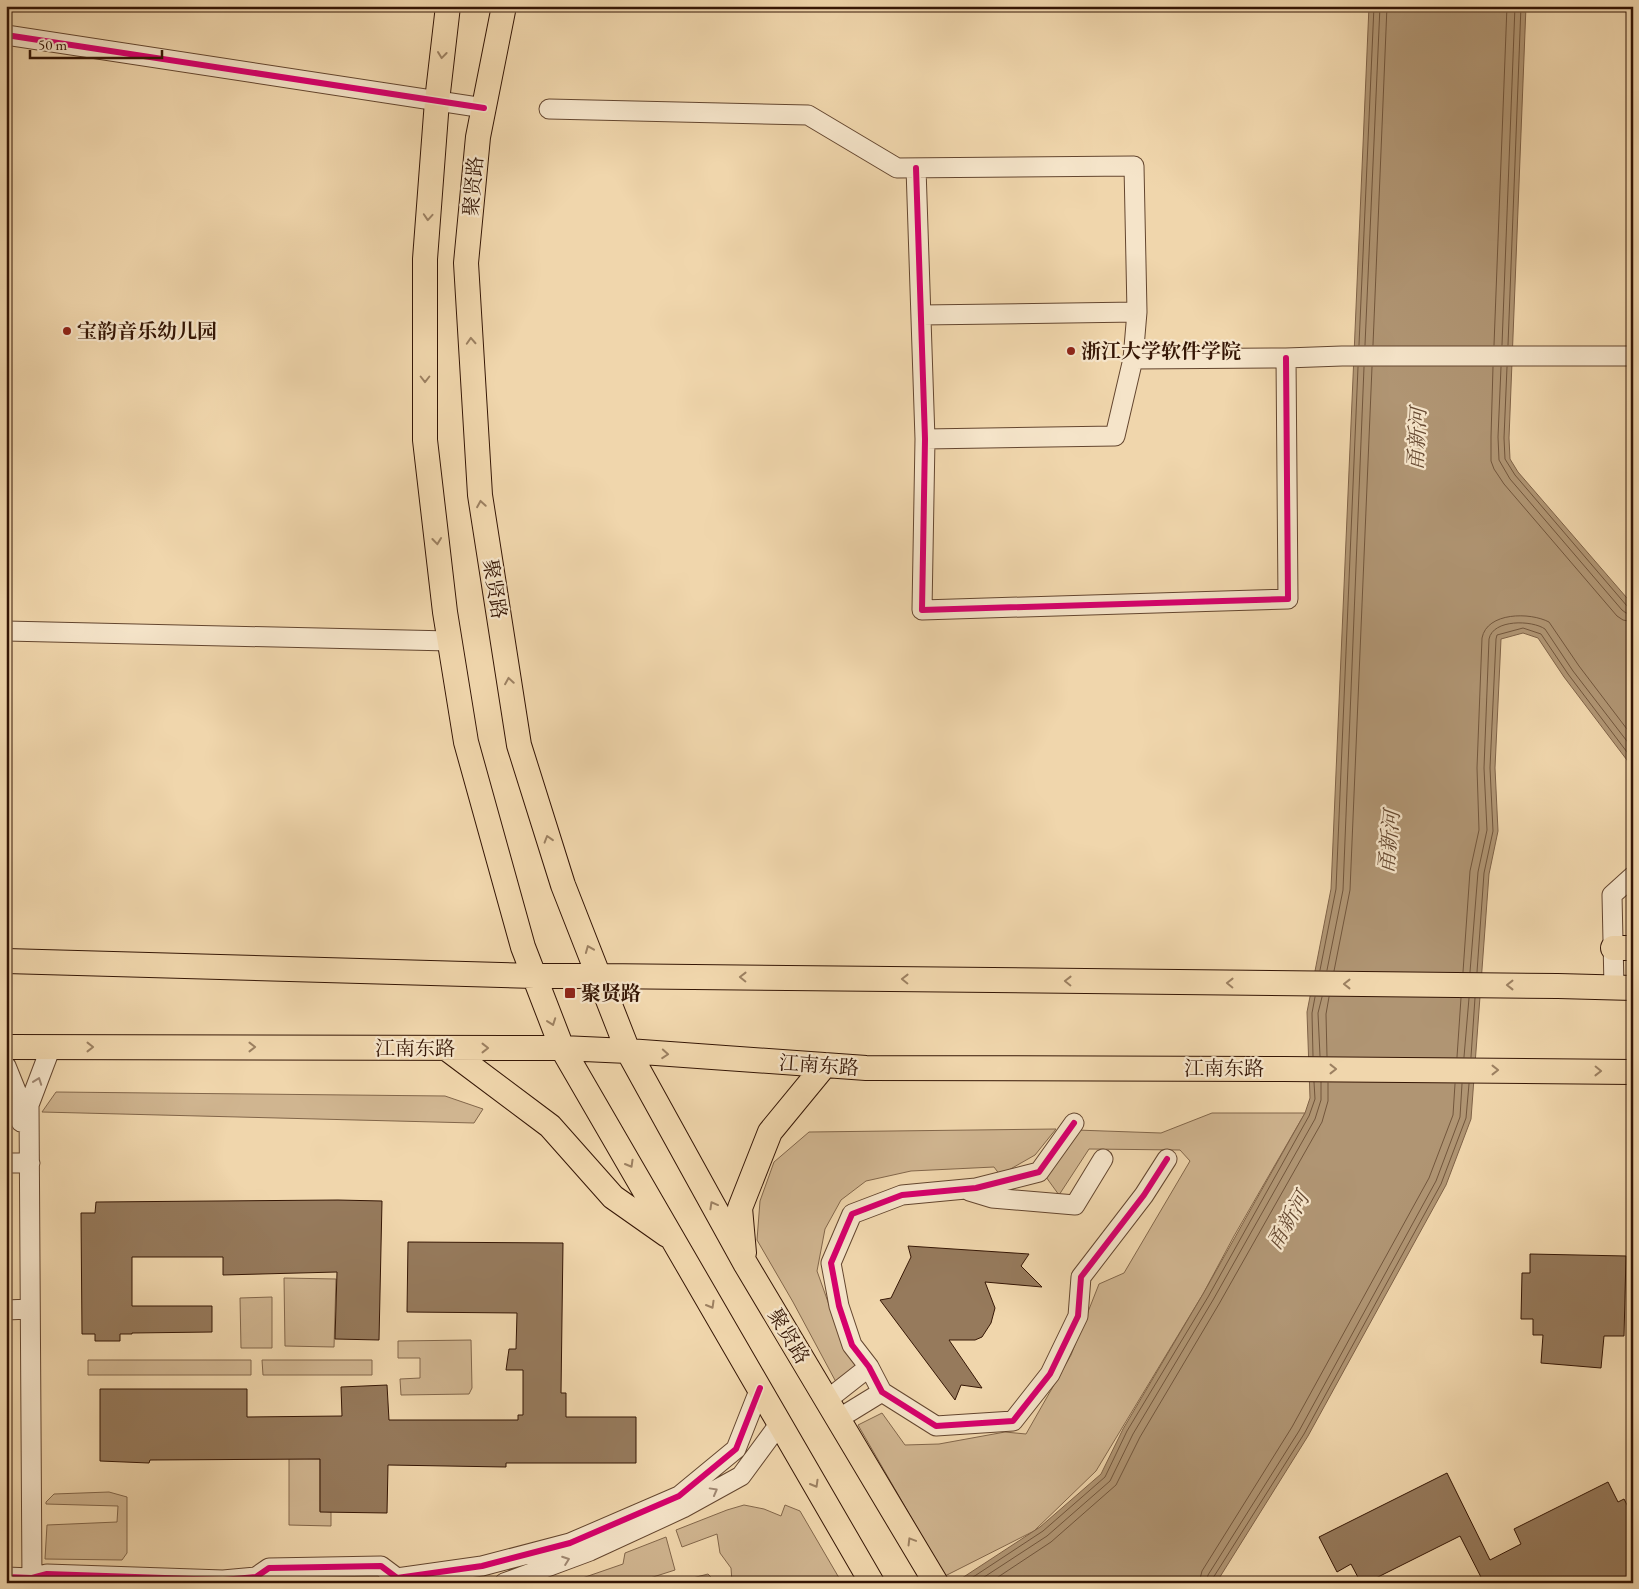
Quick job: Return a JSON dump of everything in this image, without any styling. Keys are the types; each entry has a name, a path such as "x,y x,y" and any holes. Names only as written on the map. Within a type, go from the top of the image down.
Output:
{"main road":[{"name":"聚贤路","path":"448,6 437,101 425,259 425,440 445,612 466,742 523,947 562,1048 785,1432"},
{"name":"聚贤路","path":"504,6 478,137 466,263 480,495 519,745 562,885 628,1051 746,1263 936,1583"},
{"path":"6,962 535,976 1623,988"},
{"name":"江南东路","path":"6,1047 562,1048 866,1068 1284,1068 1633,1072"},
{"path":"446,1048 550,1126 613,1197 674,1241"},
{"path":"746,1263 740,1208 770,1132 825,1065"},
{"path":"785,1432 872,1583"}],"street":[{"path":"6,35 484,108"},
{"path":"549,109 808,115 897,168 1134,166 1137,312 1133,359 1115,436 924,439"},
{"path":"916,168 924,439 922,610 1288,599 1286,358"},
{"path":"921,315 1137,312"},
{"path":"1133,359 1342,356 1633,356"},
{"path":"6,631 450,641"},
{"path":"1623,988 1623,948 1612,895 1633,876"},
{"path":"19,1163 29,1104 51,1047"},
{"path":"6,1066 21,1103 19,1163 23,1580 47,1574 222,1580 256,1577 268,1568 381,1566 397,1578 491,1564 570,1543 679,1496 736,1449 760,1388"},
{"path":"1074,1123 1040,1172 976,1188 902,1195 852,1214 831,1264 839,1306 852,1345 869,1367 882,1392 936,1426 1013,1421 1050,1374 1078,1316 1081,1277 1144,1195 1167,1159"},
{"path":"963,1190 992,1198 1075,1205 1103,1159"},
{"path":"833,1409 869,1367"},
{"path":"833,1409 882,1392"},
{"path":"504,1583 590,1551 683,1508 741,1476 785,1432"}],"shaded area":[{"path":"56,1092 445,1096 483,1109 474,1123 42,1112"},
{"path":"1212,1113 1305,1113 1203,1294 1096,1471 1034,1531 945,1576 858,1425 882,1413 905,1445 939,1444 1005,1432 1026,1434 1071,1355 1099,1284 1124,1273 1190,1161 1180,1150 1089,1149 1059,1195 1046,1177 1076,1130 1161,1133"},
{"path":"1056,1129 1035,1155 1000,1175 994,1167 911,1171 866,1181 841,1200 825,1229 817,1271 833,1316 864,1371 836,1382 757,1240 760,1201 774,1162 809,1132"},
{"path":"284,1278 336,1279 334,1347 285,1346"},
{"path":"272,1297 272,1348 241,1348 240,1298"},
{"path":"471,1340 472,1388 469,1394 401,1395 400,1379 420,1378 420,1358 398,1358 398,1341"},
{"path":"88,1360 251,1360 251,1375 88,1375"},
{"path":"262,1360 372,1360 372,1375 263,1375"},
{"path":"289,1458 320,1459 320,1511 331,1512 331,1526 289,1525"},
{"path":"109,1492 127,1497 127,1553 122,1560 45,1559 47,1525 117,1522 118,1506 46,1504 46,1502 54,1494"},
{"path":"744,1505 764,1509 781,1516 785,1505 800,1511 842,1583 729,1583 732,1582 731,1568 720,1553 717,1534 682,1547 676,1530"},
{"path":"666,1537 675,1570 647,1579 648,1583 568,1583 623,1564 625,1553"},
{"path":"708,1574 717,1583 673,1583"}],"water":[{"name":"甬新河","path":"1369,6 1526,6 1509,438 1510,459 1518,472 1633,605 1633,768 1564,677 1538,638 1523,633 1501,639 1495,768 1498,831 1489,874 1471,1119 1446,1185 1308,1436 1216,1583 960,1583 959,1580 1040,1527 1101,1474 1123,1429 1203,1294 1305,1113 1310,1098 1307,1012 1331,889"}],"building":[{"path":"382,1201 379,1340 335,1339 337,1272 223,1275 223,1257 132,1257 132,1306 212,1306 212,1332 120,1334 120,1341 95,1341 95,1334 82,1334 81,1213 95,1213 96,1202"},
{"path":"408,1242 563,1243 561,1393 566,1393 566,1417 636,1417 636,1463 506,1463 506,1467 388,1465 387,1513 320,1512 320,1459 150,1460 149,1463 100,1461 100,1389 247,1389 247,1417 342,1416 341,1387 387,1385 389,1420 518,1420 518,1415 523,1415 523,1370 506,1370 509,1349 516,1349 517,1313 407,1312"},
{"path":"908,1246 1029,1254 1021,1266 1042,1287 985,1282 995,1308 991,1323 982,1337 975,1340 949,1340 982,1388 961,1385 955,1400 880,1300 891,1298 911,1257"},
{"path":"1530,1254 1626,1256 1624,1336 1604,1336 1601,1368 1541,1363 1543,1335 1533,1335 1533,1319 1521,1319 1522,1273 1530,1273"},
{"path":"1447,1473 1490,1560 1521,1544 1514,1529 1608,1482 1618,1502 1624,1499 1633,1516 1633,1580 1627,1583 1484,1583 1460,1536 1366,1583 1361,1583 1351,1564 1337,1572 1319,1537"}],"cycle path":[{"path":"6,35 484,108"},
{"path":"916,168 925,439 922,610 1288,599 1286,358"},
{"path":"1074,1123 1039,1172 976,1188 902,1195 852,1214 831,1263 839,1306 852,1345 869,1367 882,1392 936,1426 1013,1421 1050,1374 1078,1316 1081,1277 1144,1195 1167,1159"},
{"path":"6,1577 32,1578 47,1574 223,1580 256,1577 269,1568 381,1566 397,1578 482,1566 570,1543 679,1496 736,1449 760,1388"}],"place":[{"name":"宝韵音乐幼儿园","path":"67,331"},
{"name":"浙江大学软件学院","path":"1071,351"},
{"name":"聚贤路","path":"570,993"}]}
